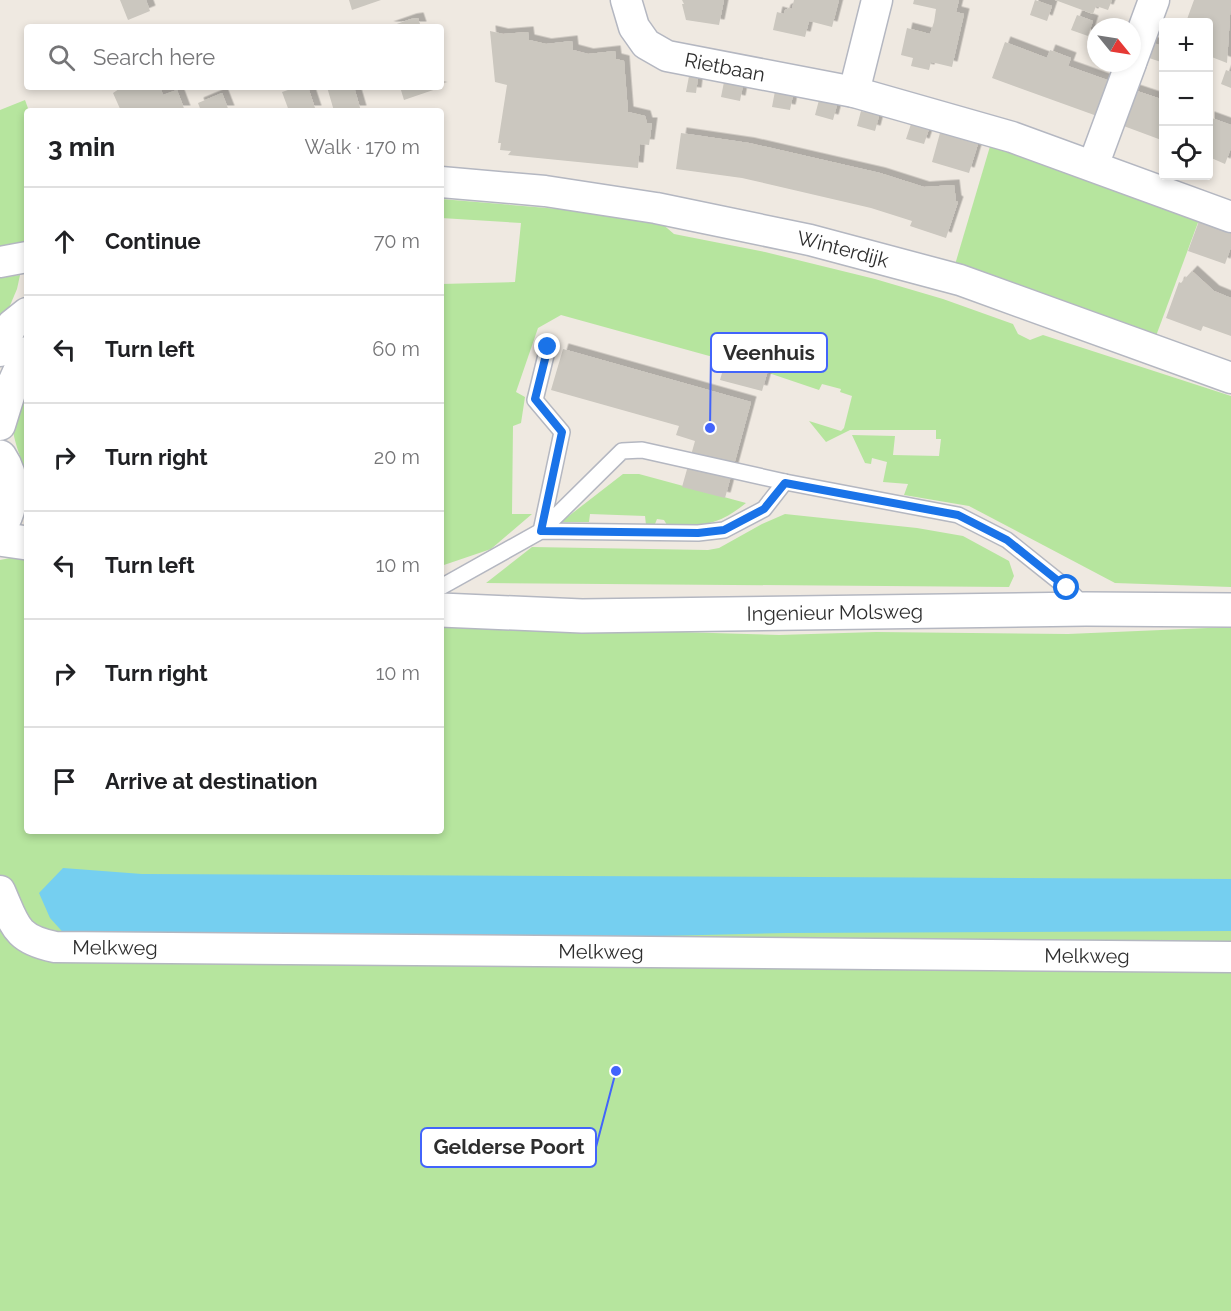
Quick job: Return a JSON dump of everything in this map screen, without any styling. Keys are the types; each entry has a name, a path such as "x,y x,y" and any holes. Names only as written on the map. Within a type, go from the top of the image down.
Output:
{"main road":[{"path":"0,457 19,498 9,509 0,527"},
{"path":"0,539 24,543"},
{"name":"Ingenieur Molsweg","path":"444,610 582,616 1086,609 1231,610"}],"street":[{"name":"Rietbaan","path":"626,0 634,27 646,44 667,56 854,92 1012,138 1231,217"},
{"path":"854,92 877,0"},
{"path":"1141,37 1154,0"},
{"path":"1093,166 1128,72"},
{"name":"Winterdijk","path":"444,182 545,191 645,206 810,240 960,280 1231,378"},
{"path":"0,262 24,258"},
{"path":"0,351 12,325 24,315"},
{"path":"0,425 13,383 24,358"},
{"name":"Melkweg","path":"0,891 13,922 21,934 36,944 55,947 1231,957"}],"lane":[{"path":"541,531 562,432 535,399 548,347"},
{"path":"444,585 541,531 622,451 642,450 785,483 958,515 1007,540 1067,588 1086,609"},
{"path":"541,531 698,533 724,530 764,509 785,483"}],"green space":[{"path":"25,100 28,108 24,108 24,245 0,250 0,110"},
{"path":"991,143 1200,217 1156,336 954,268"},
{"path":"444,199 618,214 660,222 674,234 765,252 875,279 943,299 1013,324 1018,334 1030,340 1043,335 1231,396 1231,587 1115,583 969,506 904,495 908,484 883,482 887,462 872,458 871,464 865,463 852,435 895,436 893,455 939,456 941,439 936,439 936,430 850,430 826,442 809,421 841,431 844,428 852,396 840,392 841,389 822,384 819,390 760,370 561,315 538,328 516,392 525,397 521,423 513,426 512,514 532,514 491,549 444,565 444,284 515,282 521,223 444,218"},
{"path":"20,275 17,289 0,329 0,278"},
{"path":"17,390 24,394 24,466 13,432"},
{"path":"623,474 639,474 746,503 718,521 700,524 667,525 664,520 657,519 655,524 646,525 645,516 590,514 589,522 561,522"},
{"path":"785,514 917,528 963,536 1009,561 1014,576 1009,587 486,583 532,547 708,550 719,548"},
{"path":"24,559 24,834 444,834 444,625 779,635 876,632 1068,634 1231,627 1231,1311 0,1311 0,560"}],"water":[{"path":"63,868 142,874 1231,879 1231,931 69,939 50,918 39,893"}],"building":[{"path":"120,0 146,0 150,11 128,20"},
{"path":"349,0 381,0 352,10"},
{"path":"682,0 724,0 719,25 686,20"},
{"path":"794,0 839,0 832,27 809,21 805,37 773,30 777,12 784,14 785,10 792,9"},
{"path":"914,0 959,0 956,12 964,14 952,67 931,62 929,70 911,66 913,58 901,55 907,28 930,34 934,22 936,9 913,4"},
{"path":"1035,0 1052,6 1047,21 1030,15"},
{"path":"1055,0 1112,0 1108,10 1096,6 1093,14"},
{"path":"1194,0 1231,0 1227,63 1213,58 1213,18 1187,18"},
{"path":"1077,15 1087,19 1087,36 1071,30"},
{"path":"418,18 420,24 397,24"},
{"path":"490,31 503,34 528,32 529,40 546,44 572,41 573,50 588,54 615,51 616,59 624,61 628,112 645,116 647,123 652,123 649,145 640,144 638,168 508,155 511,151 500,150 501,143 498,143 507,85 495,82"},
{"path":"1005,42 1047,58 1050,50 1071,58 1068,66 1110,81 1097,116 992,78"},
{"path":"1151,42 1159,45 1159,61 1146,57"},
{"path":"1226,70 1231,72 1231,88 1221,84"},
{"path":"689,76 698,77 696,93 686,92"},
{"path":"724,82 743,85 740,101 721,97"},
{"path":"118,90 161,90 163,95 177,90 184,108 120,108 113,93"},
{"path":"309,90 315,108 288,108 282,92"},
{"path":"328,90 355,90 360,108 333,108"},
{"path":"401,90 433,90 404,100"},
{"path":"1134,90 1159,98 1159,139 1121,125"},
{"path":"775,91 793,95 790,110 772,107"},
{"path":"222,93 228,108 200,108 198,103"},
{"path":"819,100 837,105 833,120 815,115"},
{"path":"861,111 879,116 875,131 857,126"},
{"path":"1213,118 1231,125 1231,148 1225,164 1213,159"},
{"path":"911,124 929,129 924,144 906,139"},
{"path":"681,133 749,143 880,173 924,187 954,185 958,202 946,238 910,226 912,221 871,208 742,178 676,169"},
{"path":"940,133 978,144 969,173 932,162"},
{"path":"1199,221 1231,234 1231,247 1225,264 1188,251"},
{"path":"1192,271 1214,291 1231,298 1231,336 1203,326 1201,331 1166,318 1179,282 1181,283"},
{"path":"563,349 751,402 725,498 682,487 695,441 676,435 679,426 551,390"},
{"path":"726,359 768,370 762,391 720,380"}],"place":[{"name":"Veenhuis","path":"710,428"},
{"name":"Gelderse Poort","path":"616,1071"}],"route":[{"path":"548,347 535,399 562,432 541,531 698,533 724,530 764,509 785,483 958,515 1007,540 1067,588"}]}
